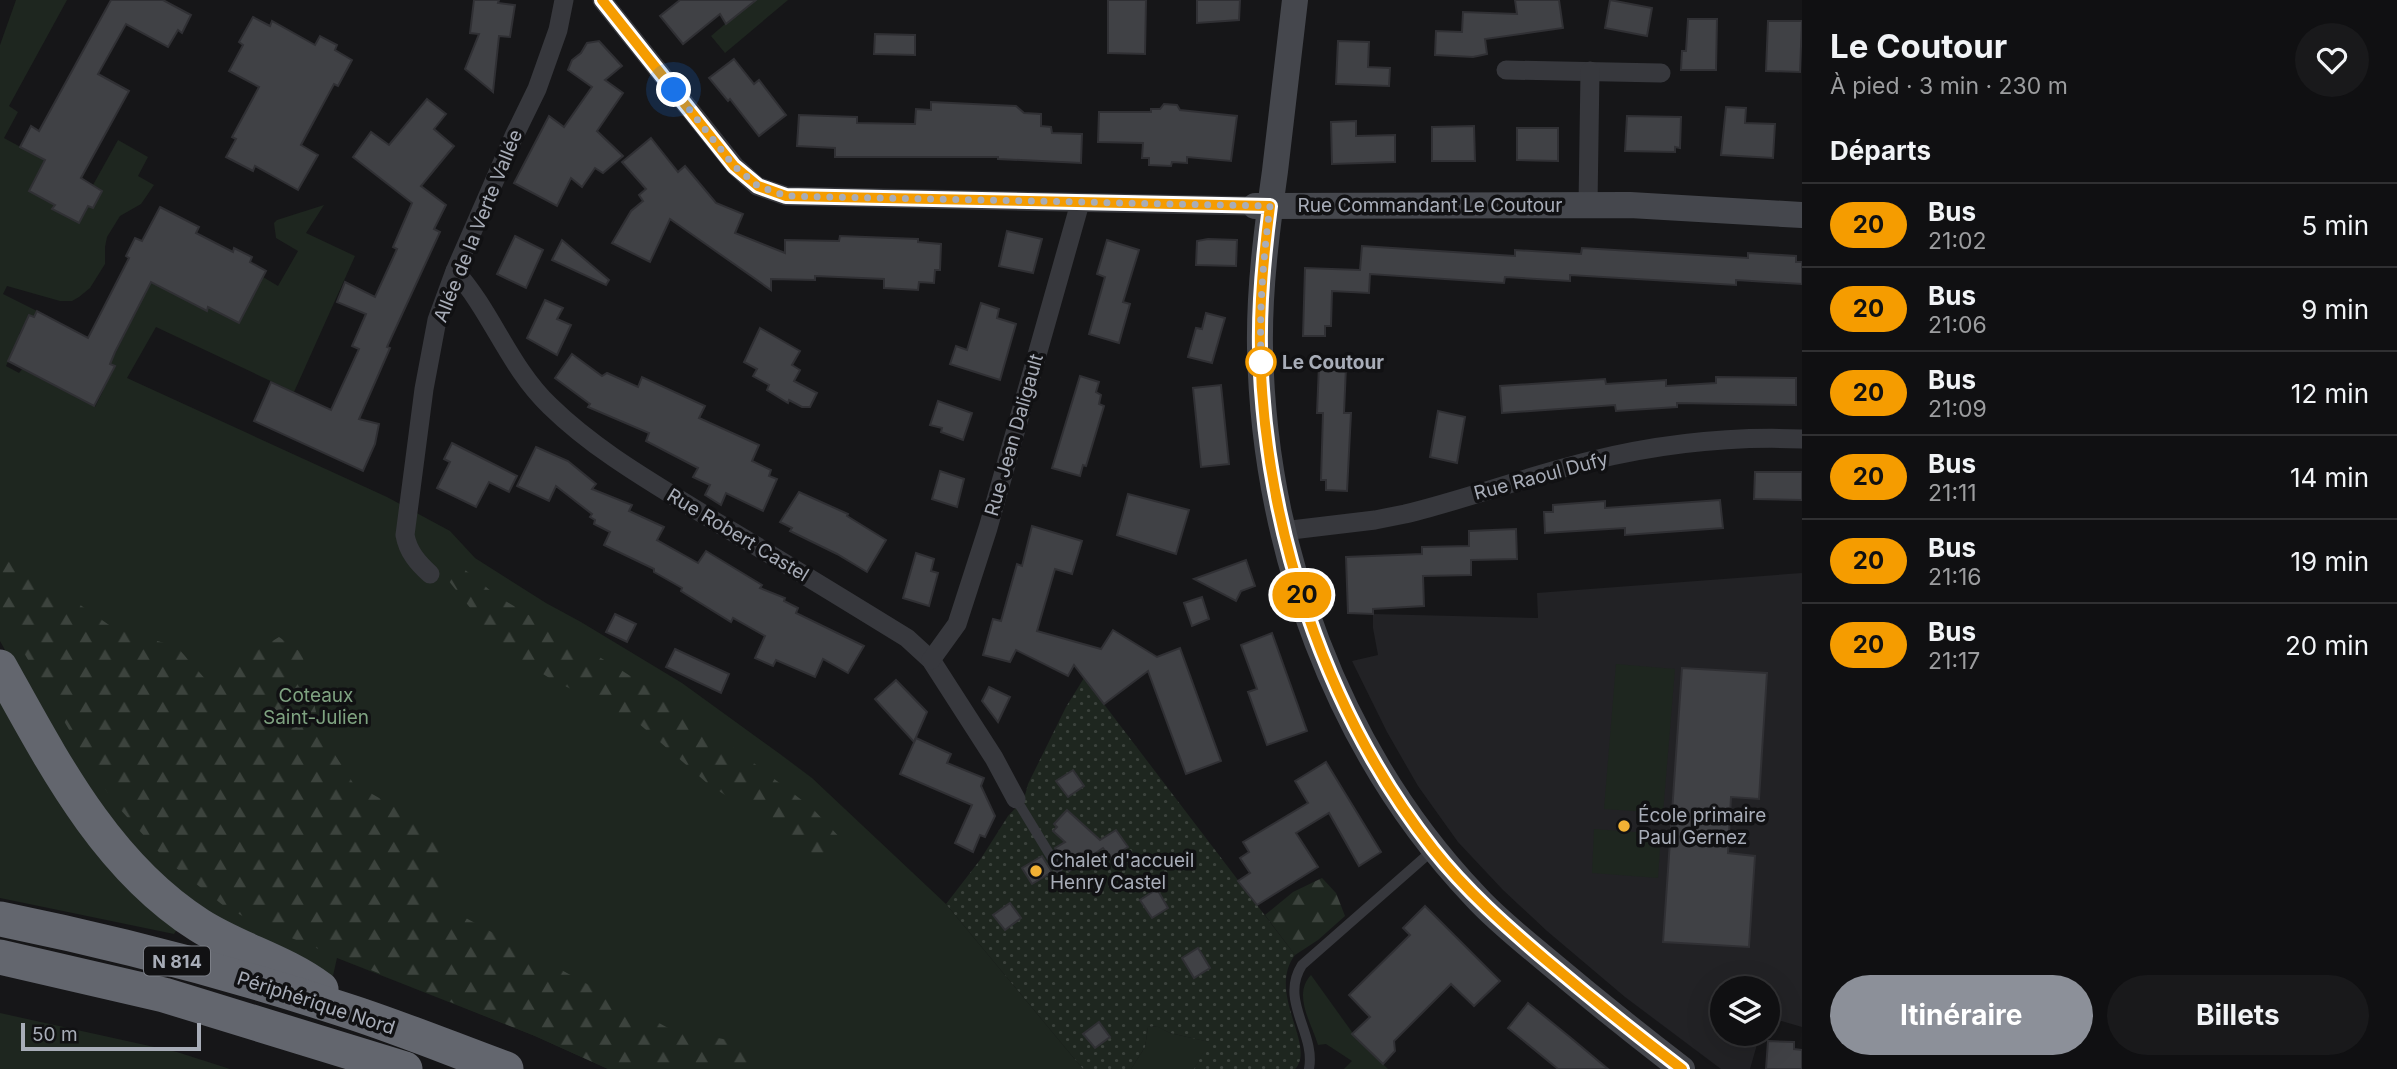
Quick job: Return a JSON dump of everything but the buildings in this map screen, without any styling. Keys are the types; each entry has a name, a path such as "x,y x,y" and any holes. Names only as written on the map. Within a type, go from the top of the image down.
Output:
{"highway":[{"path":"0,667 73,794 127,863 149,886 201,926 245,950 302,975 352,1012"},
{"name":"Périphérique Nord","path":"0,919 55,930 198,967 352,1012 506,1069"},
{"name":"Périphérique Nord","path":"0,957 164,995 405,1069"}],"street":[{"name":"Allée de la Verte Vallée","path":"430,574 416,561 409,549 405,526 424,389 437,320 455,271 537,89 558,30 564,0"},
{"name":"Rue Commandant Le Coutour","path":"602,0 734,166 758,186 786,196 1262,206 1588,205 1741,210 1802,215"},
{"path":"1295,0 1262,206 1264,254 1260,348 1269,446 1283,531 1315,637 1367,752 1433,850 1476,898 1519,937 1611,1015 1682,1069"},
{"path":"1506,70 1661,73"},
{"path":"1588,205 1590,71"},
{"name":"Rue Jean Daligault","path":"932,660 957,624 995,502 1080,203"},
{"name":"Rue Robert Castel","path":"455,271 472,290 510,357 547,404 582,435 627,467 907,638 932,660 994,758 1016,799"},
{"name":"Rue Raoul Dufy","path":"1283,531 1405,514 1589,461 1639,451 1726,440 1802,439"}],"lane":[{"path":"1016,799 1058,868"},
{"path":"1309,1069 1309,1049 1293,996 1298,971 1433,850"}],"shaded area":[{"name":"École primaire Paul Gernez","path":"1802,573 1802,1027 1780,1021 1780,976 1710,976 1710,1046 1757,1046 1750,1069 1721,1069 1625,997 1503,890 1458,842 1418,786 1387,732 1352,661 1378,655 1373,614 1538,618 1537,593"}],"green space":[{"name":"Coteaux Saint-Julien","path":"16,0 67,0 9,106 18,112 4,138 50,163 43,165 29,191 55,205 53,209 88,206 93,208 102,191 93,185 118,140 148,157 138,176 154,185 141,204 120,216 107,237 105,264 90,288 79,297 72,301 60,301 7,286 3,294 37,311 34,317 29,316 19,334 25,338 13,351 6,366 19,373 22,369 95,407 103,391 98,389 105,385 115,367 110,364 151,282 206,311 208,307 263,277 278,286 298,251 276,238 274,223 324,205 306,233 355,256 294,392 156,327 127,378 387,497 450,531 475,558 682,683 812,778 946,904 1083,1069 608,1069 535,1036 337,958 333,976 244,936 174,887 141,854 117,827 56,742 0,641 0,45"},
{"path":"753,0 788,0 725,53 711,36"},
{"path":"0,539 24,566 112,627 177,647 207,681 279,637 302,653 321,733 353,783 447,837 440,904 670,1029 739,1042 780,1069 608,1069 535,1036 259,925 224,906 166,860 118,807 98,779 0,612"},
{"path":"447,555 497,596 621,670 698,720 812,808 844,842 827,863 707,783 637,722 551,679 503,649 440,570"},
{"path":"1616,664 1675,669 1663,813 1604,809"},
{"path":"1084,678 1295,955 1288,970 1286,986 1300,1047 1300,1059 1295,1069 1194,1069 1209,1042 1170,1033 1156,1026 1148,1027 1145,1047 1131,1069 1083,1069 946,904 980,860 1008,816 1024,799 1028,784 1066,707"},
{"path":"0,700 94,851 177,929 174,934 0,898"},
{"path":"1594,829 1661,834 1658,878 1592,873"},
{"path":"1322,878 1336,893 1345,916 1318,940 1295,955 1265,915 1293,892"},
{"path":"1311,975 1357,1039 1388,1069 1344,1069 1352,1061 1326,1044 1318,1045 1303,1000 1303,991"},
{"path":"0,1013 177,1052 230,1069 0,1069"},
{"path":"1157,1026 1170,1033 1210,1042 1194,1069 1131,1069 1145,1047 1148,1027"}],"bus line":[{"name":"20","path":"602,0 734,166 758,186 786,196 1270,206 1264,254 1260,348 1269,446 1283,531 1315,637 1367,752 1433,850 1476,898 1611,1015 1682,1069"}],"place":[{"name":"Le Coutour","path":"1261,362"},
{"name":"École primaire Paul Gernez","path":"1624,826"},
{"name":"Chalet d'accueil Henry Castel","path":"1036,871"}],"route":[{"path":"674,90 734,166 758,186 786,196 1270,206 1264,254 1260,348 1262,373 1261,362"}]}
